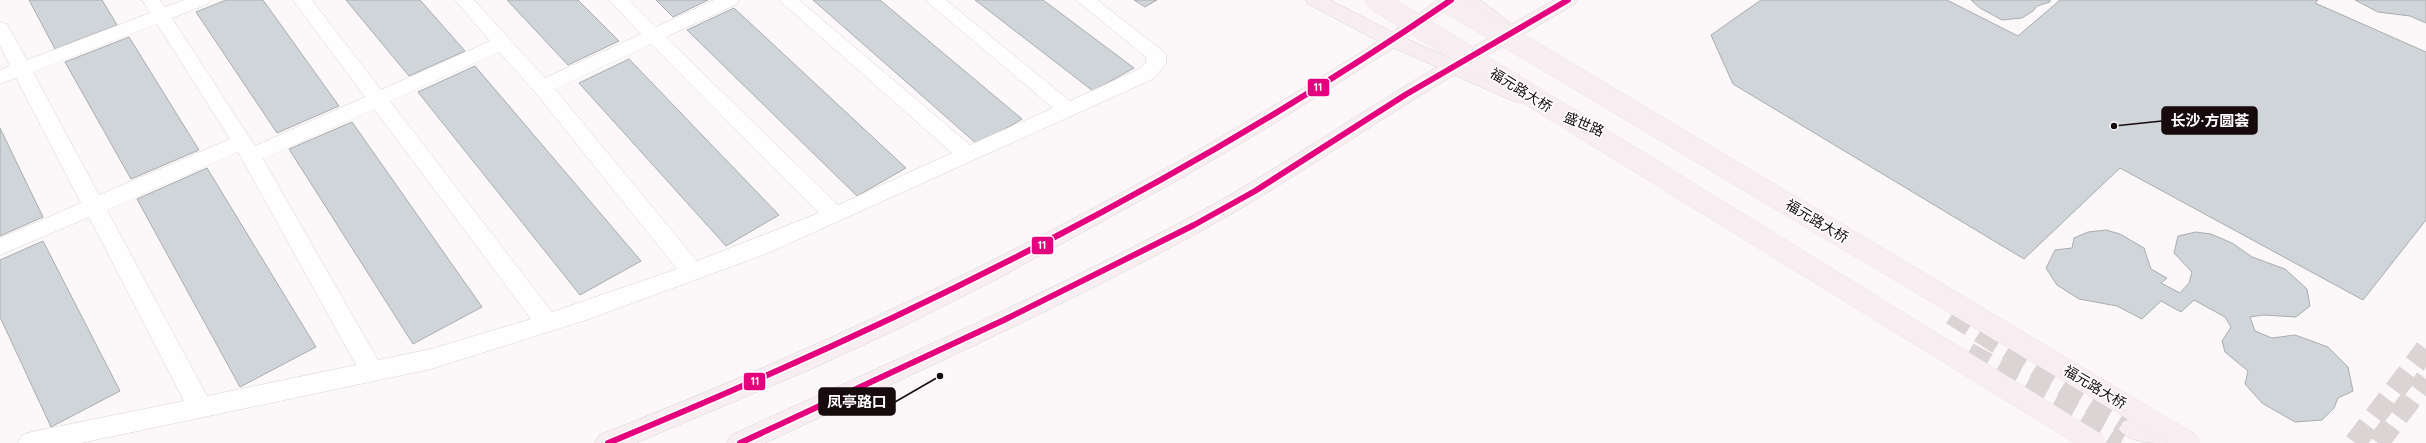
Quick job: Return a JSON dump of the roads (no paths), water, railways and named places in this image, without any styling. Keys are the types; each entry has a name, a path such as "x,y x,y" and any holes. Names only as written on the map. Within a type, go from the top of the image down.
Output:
{"main road":[{"name":"盛世路","path":"1314,0 1392,40 1613,137"},
{"name":"福元路大桥","path":"1376,0 2095,443"},
{"name":"福元路大桥","path":"1445,0 2189,443"},
{"path":"608,443 793,367 885,326 999,268 1147,188 1354,66 1451,0"},
{"name":"盛世路","path":"1468,0 1634,122"},
{"path":"740,443 1004,320 1194,225 1254,191 1453,67 1568,0"},
{"path":"2129,437 2156,443"}],"street":[{"path":"0,77 156,8 201,0"},
{"path":"302,0 547,323"},
{"path":"464,0 542,87 693,273"},
{"path":"618,0 835,216"},
{"path":"542,87 730,0"},
{"path":"788,0 966,154"},
{"path":"934,0 1067,109"},
{"path":"31,443 431,359 547,323 693,273 835,216 966,154 1146,74 1156,64 1156,55 1148,46 1085,0"},
{"path":"156,8 246,149 372,371"},
{"path":"0,28 93,207 200,407"},
{"path":"0,248 93,207 377,99 502,43"}],"tunnel":[{"path":"1952,314 2129,427"},
{"path":"2355,443 2426,349"},
{"path":"1968,353 2123,439"},
{"path":"2378,443 2426,379"},
{"path":"2079,423 2111,443"}],"place":[{"name":"长沙·方圆荟","path":"2114,126"},
{"name":"凤亭路口","path":"940,376"}]}
